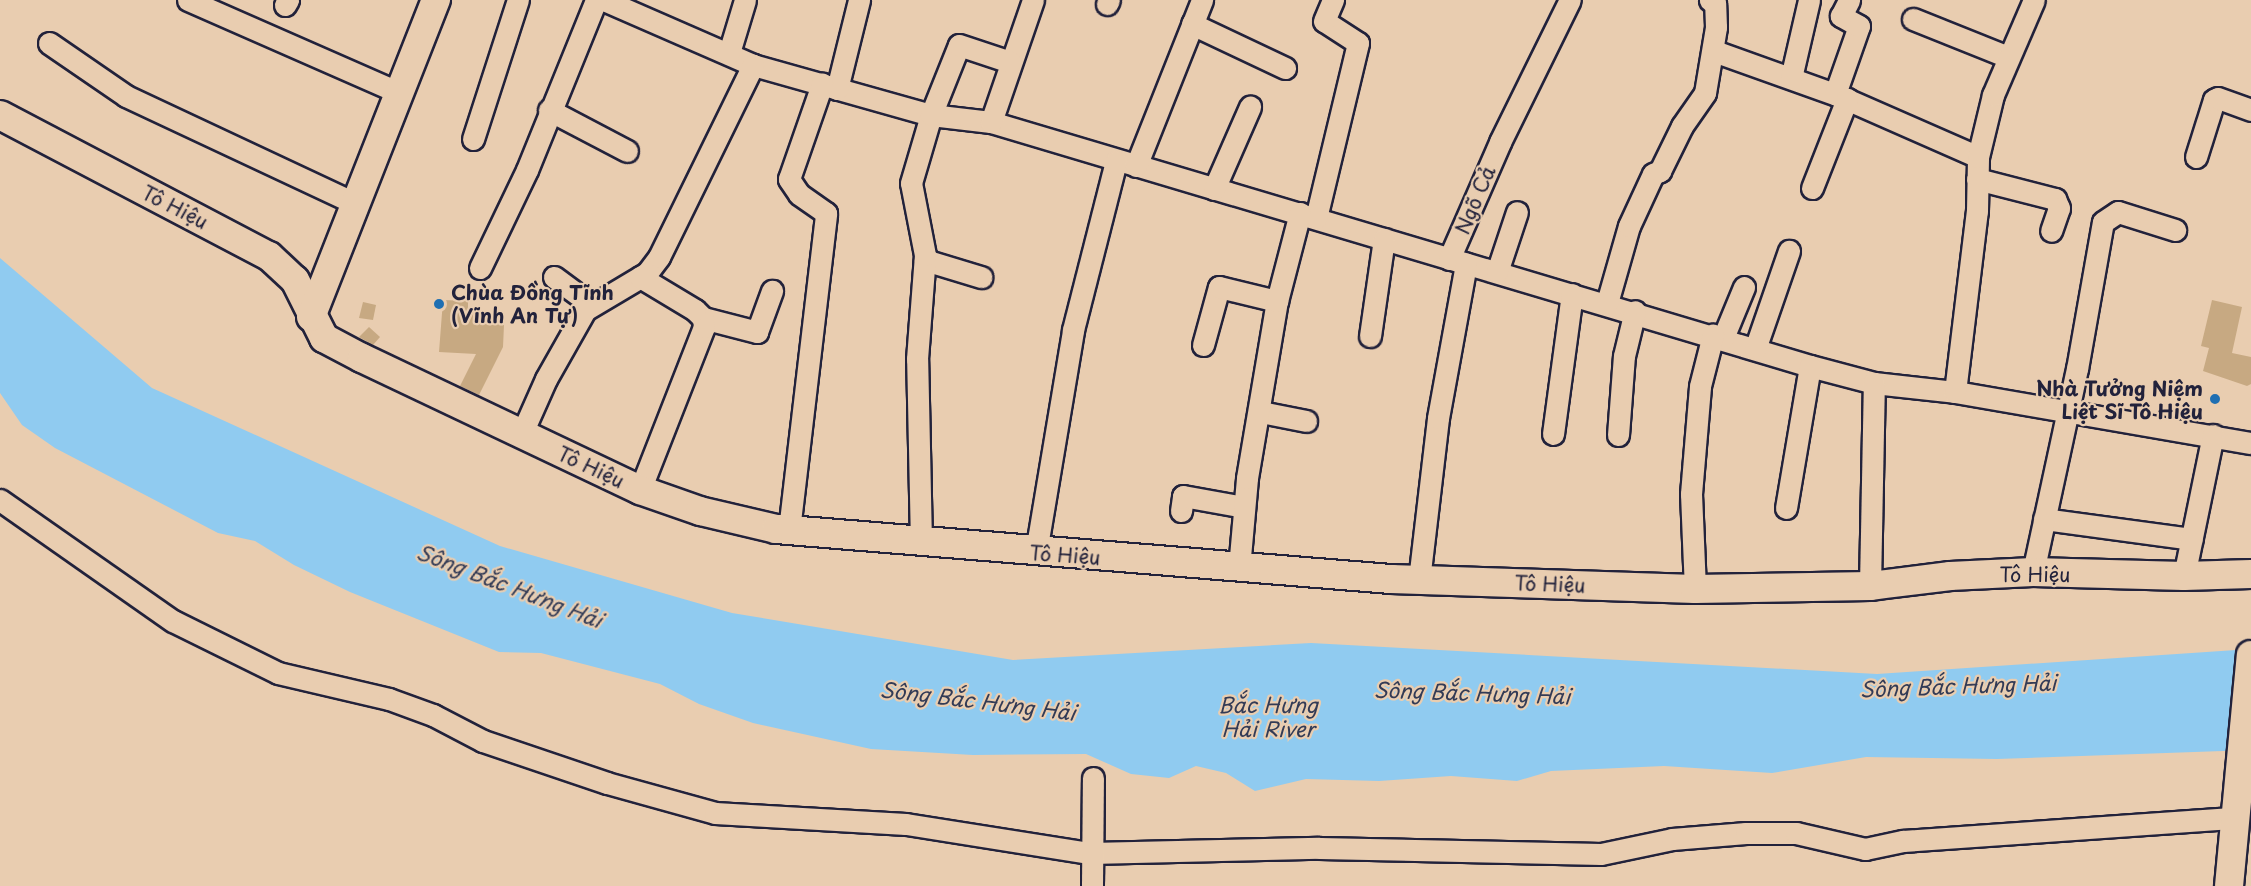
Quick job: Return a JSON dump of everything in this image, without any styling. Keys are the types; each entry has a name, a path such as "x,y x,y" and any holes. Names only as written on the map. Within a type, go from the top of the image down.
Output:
{"main road":[{"path":"311,317 435,0"},
{"name":"Tô Hiệu","path":"0,115 269,256 295,280 309,301 311,317 324,338 640,490 700,511 789,530 921,543 1419,580 1695,589 1870,586 1950,576 2033,572 2184,576 2251,574"},
{"path":"2229,886 2240,814 2238,776 2251,655"}],"street":[{"path":"188,0 400,93"},
{"path":"473,139 518,0"},
{"path":"480,268 527,170 549,110 596,0"},
{"path":"604,0 753,65 931,116 991,122 1458,261 1677,321 1718,337 1809,366 1874,382 2069,410 2251,443"},
{"path":"729,53 746,0"},
{"path":"789,530 826,213 799,194 789,179 830,87 859,0"},
{"path":"991,122 1033,0"},
{"path":"1036,552 1073,330 1126,164 1202,0"},
{"path":"1239,568 1244,507 1277,301 1308,216 1358,43 1324,21 1333,0"},
{"name":"Ngõ Cả","path":"1419,580 1458,261 1500,141 1570,0"},
{"path":"1607,303 1629,226 1653,174 1660,171 1682,126 1705,93 1714,51 1715,3 1710,0"},
{"path":"1791,78 1809,0"},
{"path":"1812,188 1841,97 1859,26 1841,16 1849,0"},
{"path":"1955,392 1978,157 1993,95 2034,0"},
{"path":"1912,19 2008,57"},
{"path":"1192,24 1285,68"},
{"path":"49,43 126,96 357,204"},
{"path":"921,543 917,359 925,260 911,183 931,116 959,45 1010,62"},
{"path":"1714,51 1841,97 1978,157"},
{"path":"522,433 546,379 585,310 640,277 658,257 753,65"},
{"path":"2196,157 2214,100 2218,98 2251,110"},
{"path":"1214,189 1250,107"},
{"path":"549,110 627,151"},
{"path":"1977,179 2055,199 2059,208 2051,231"},
{"path":"1497,272 1517,212"},
{"path":"2033,572 2069,410 2103,222 2118,212 2175,230"},
{"path":"1370,336 1384,238"},
{"path":"1755,349 1789,251"},
{"path":"925,260 981,277"},
{"path":"554,277 592,305"},
{"path":"640,277 703,318 757,332 772,291"},
{"path":"1203,345 1219,287 1277,301"},
{"path":"1695,589 1691,494 1700,386 1718,337 1744,287"},
{"path":"1553,434 1572,294"},
{"path":"1618,435 1624,356 1635,311"},
{"path":"640,490 704,327 703,318"},
{"path":"1786,508 1809,366"},
{"path":"1870,586 1874,382"},
{"path":"1261,412 1306,421"},
{"path":"2184,576 2213,435"},
{"path":"1181,511 1184,496 1244,507"},
{"path":"0,500 173,621 278,673 389,699 433,715 483,741 607,783 715,813 906,824 1090,853 1319,848 1601,854 1672,839 1746,833 1796,833 1865,849 1903,841 2240,814"},
{"path":"2044,519 2192,539"},
{"path":"1092,886 1090,853 1093,778"}],"water":[{"name":"Bắc Hưng Hải River","path":"0,258 152,388 500,546 732,613 1013,660 1311,643 1877,674 2251,649 2251,750 1997,759 1866,757 1772,773 1664,766 1551,771 1517,781 1451,776 1379,781 1306,779 1255,791 1226,773 1196,766 1169,778 1131,774 1086,754 973,755 871,749 753,723 699,704 660,684 541,653 499,652 350,592 294,565 255,541 218,533 55,448 22,425 0,393"}],"building":[{"path":"443,300 468,301 468,313 500,314 499,324 504,325 503,347 479,395 460,386 476,354 439,352"},
{"path":"2212,300 2242,307 2232,353 2251,357 2251,384 2247,386 2203,371 2209,348 2201,346"},
{"path":"363,302 376,305 373,320 359,318"},
{"path":"369,327 380,337 373,345 359,337"}],"place":[{"name":"Chùa Đồng Tĩnh (Vĩnh An Tự)","path":"439,304"},
{"name":"Nhà Tưởng Niệm Liệt Sĩ Tô Hiệu","path":"2215,399"}],"water label":[{"name":"Sông Bắc Hưng Hải","path":"510,585"},
{"name":"Sông Bắc Hưng Hải","path":"1958,685"},
{"name":"Sông Bắc Hưng Hải","path":"1472,692"},
{"name":"Sông Bắc Hưng Hải","path":"978,700"}]}
